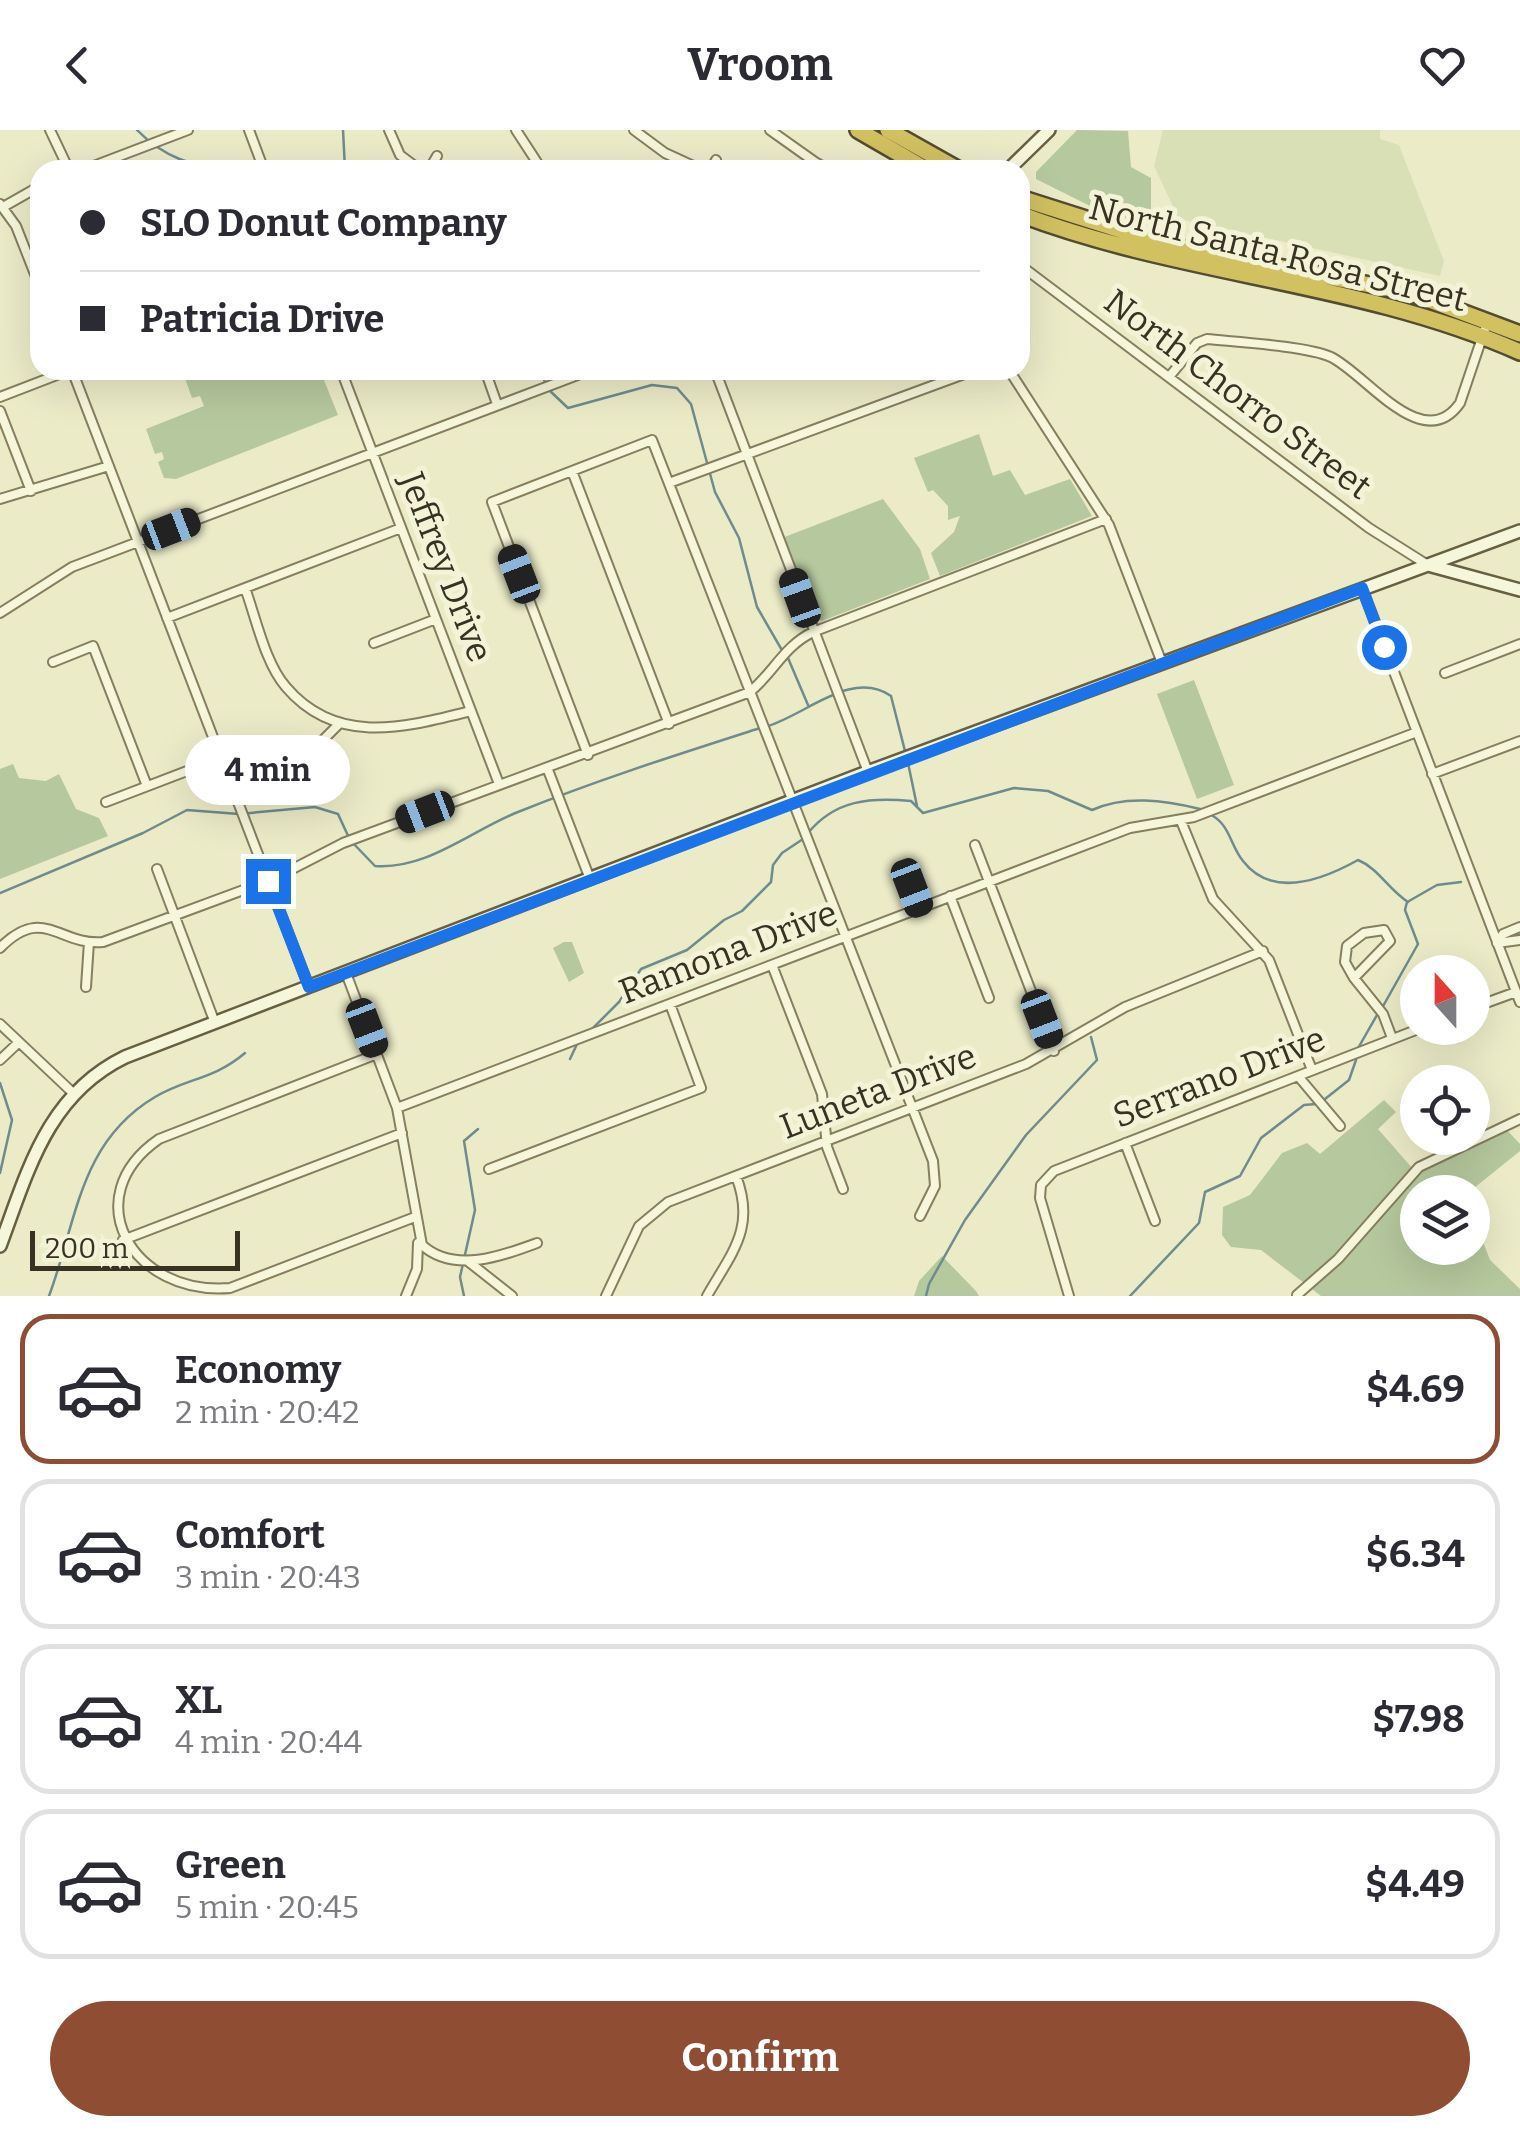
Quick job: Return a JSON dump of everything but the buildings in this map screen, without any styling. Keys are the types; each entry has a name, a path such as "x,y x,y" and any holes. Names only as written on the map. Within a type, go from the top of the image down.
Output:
{"highway":[{"path":"858,130 910,160"},
{"path":"888,130 941,160"},
{"name":"North Santa Rosa Street","path":"1030,201 1170,246 1411,293 1485,328 1520,352"},
{"name":"North Santa Rosa Street","path":"1030,217 1167,261 1520,334"}],"street":[{"path":"50,130 64,160"},
{"path":"109,160 188,130"},
{"path":"248,130 260,160"},
{"path":"389,130 400,155 407,160"},
{"path":"516,130 536,160"},
{"path":"634,130 681,160"},
{"path":"770,130 806,160"},
{"path":"1018,160 1049,130"},
{"path":"434,160 436,156"},
{"path":"30,191 2,206 30,257"},
{"name":"North Chorro Street","path":"1030,273 1369,528 1426,564"},
{"path":"1169,377 1198,343 1207,339 1325,355 1408,415 1433,422 1452,414 1460,404 1485,328"},
{"path":"0,397 45,380"},
{"path":"75,380 309,987"},
{"name":"Jeffrey Drive","path":"344,380 499,784"},
{"path":"489,380 498,404"},
{"path":"0,613 72,567 563,380"},
{"path":"719,380 868,772"},
{"path":"668,483 948,380"},
{"path":"1015,380 1106,520 1162,663"},
{"path":"0,411 31,491"},
{"path":"588,755 492,502 652,440 912,1108 936,1178 920,1216"},
{"path":"0,499 108,466"},
{"path":"572,471 669,724"},
{"path":"0,948 17,933 36,926 89,942 112,939 268,881 313,863 343,843 750,692 770,676 783,652 813,632 1106,520"},
{"path":"167,618 401,528"},
{"path":"0,1246 39,1142 73,1093 119,1060 868,772 1520,531"},
{"path":"1426,564 1520,590"},
{"path":"245,588 285,687 315,712 340,724 380,731 471,711"},
{"path":"1362,588 1520,1002"},
{"path":"374,642 436,619"},
{"path":"1444,673 1520,644"},
{"path":"53,662 93,646 146,786"},
{"path":"233,788 305,758 340,724"},
{"name":"Ramona Drive","path":"397,1108 1130,828 1182,821 1417,732"},
{"path":"1432,774 1520,742"},
{"path":"106,802 221,758"},
{"path":"548,770 590,879"},
{"path":"1182,821 1212,899 1263,951 1312,1070"},
{"path":"975,845 1054,1051"},
{"path":"904,867 920,908"},
{"path":"158,869 215,1023"},
{"path":"950,896 989,998"},
{"path":"1497,943 1502,934 1520,927"},
{"path":"1354,978 1390,941 1384,930 1364,933 1347,946 1344,962 1354,978 1383,1014 1392,1038"},
{"path":"1497,943 1520,940"},
{"path":"86,987 89,942"},
{"name":"Luneta Drive","path":"606,1296 632,1237 647,1216 668,1202 1054,1051 1125,1007 1263,951"},
{"path":"772,965 822,1094 826,1141 843,1188"},
{"path":"346,972 397,1108 402,1134 418,1234 417,1269 406,1296"},
{"path":"1490,1001 1516,992"},
{"path":"488,1170 700,1088 670,1004"},
{"path":"0,1024 73,1093"},
{"name":"Serrano Drive","path":"1069,1296 1041,1205 1041,1185 1060,1167 1400,1035"},
{"path":"0,1060 18,1043"},
{"path":"377,1054 171,1133 148,1146 131,1166 120,1189 118,1215 123,1240 136,1263 156,1280 179,1291 205,1294 415,1218"},
{"path":"1298,1076 1340,1126"},
{"path":"1297,1295 1338,1258 1419,1167 1520,1119"},
{"path":"123,1240 402,1134"},
{"path":"1125,1142 1155,1220"},
{"path":"707,1296 745,1222 745,1202 736,1176"},
{"path":"418,1234 430,1251 464,1258 492,1260 536,1243"},
{"path":"464,1258 512,1296"}],"green space":[{"path":"1077,130 1128,131 1131,167 1151,178 1151,211 1125,219 1110,216 1036,179 1036,172"},
{"path":"1163,130 1380,130 1380,139 1399,145 1444,261 1440,276 1179,219 1154,166"},
{"path":"186,380 324,380 338,415 176,479 164,478 158,462 164,459 162,452 155,454 146,429 204,406 200,396 192,398"},
{"path":"979,434 993,476 1010,470 1025,495 1070,479 1092,516 940,576 931,553 954,532 960,516 948,520 948,506 933,490 928,492 914,458"},
{"path":"883,499 920,549 930,579 822,621 814,618 782,538"},
{"path":"1194,680 1234,785 1197,799 1157,694"},
{"path":"13,764 19,778 46,781 59,774 76,809 99,818 108,836 0,879 0,769"},
{"path":"572,942 584,973 569,982 553,948"},
{"path":"1384,1100 1396,1112 1378,1129 1413,1169 1444,1155 1490,1155 1490,1135 1505,1128 1520,1144 1520,1151 1490,1175 1400,1175 1400,1265 1490,1265 1490,1260 1520,1289 1520,1296 1321,1296 1261,1250 1231,1247 1222,1235 1223,1207 1250,1195 1282,1153 1307,1143 1320,1154"},
{"path":"942,1256 979,1296 914,1296 919,1281"}],"waterway":[{"path":"137,130 157,147 183,160"},
{"path":"343,130 345,160"},
{"path":"549,390 568,408 652,385 677,388 691,404 715,492 739,538 757,607 783,652"},
{"path":"788,658 808,705"},
{"path":"768,726 845,690 876,689 891,696 905,751"},
{"path":"0,893 143,833 187,810 239,814 315,807 338,814 350,840 375,866 413,862 548,800 760,728"},
{"path":"908,763 917,806"},
{"path":"808,833 830,814 854,803 911,801 923,813 1014,788 1048,791 1092,810 1118,802 1145,800 1200,809"},
{"path":"1213,816 1223,825 1243,861 1269,880 1284,883 1315,879 1358,860 1408,902"},
{"path":"591,1030 619,1002 641,969 687,950 724,920 742,911 771,882 773,865 782,853 803,839"},
{"path":"1409,901 1437,885 1461,882"},
{"path":"1382,1008 1418,944 1405,910 1407,902"},
{"path":"1357,1050 1377,1015"},
{"path":"926,1296 965,1220 1026,1135 1097,1060 1091,1037"},
{"path":"570,1059 578,1042"},
{"path":"49,1296 84,1185 110,1137 130,1115 155,1097 222,1069 245,1053"},
{"path":"1325,1099 1349,1080 1356,1060"},
{"path":"0,1083 12,1120 0,1173"},
{"path":"1130,1296 1199,1223 1205,1192 1240,1176 1261,1138 1304,1105 1316,1104"},
{"path":"464,1296 460,1277 475,1210 464,1141 478,1129"}],"route":[{"path":"268,881 309,987 1362,588 1384,647"}]}
